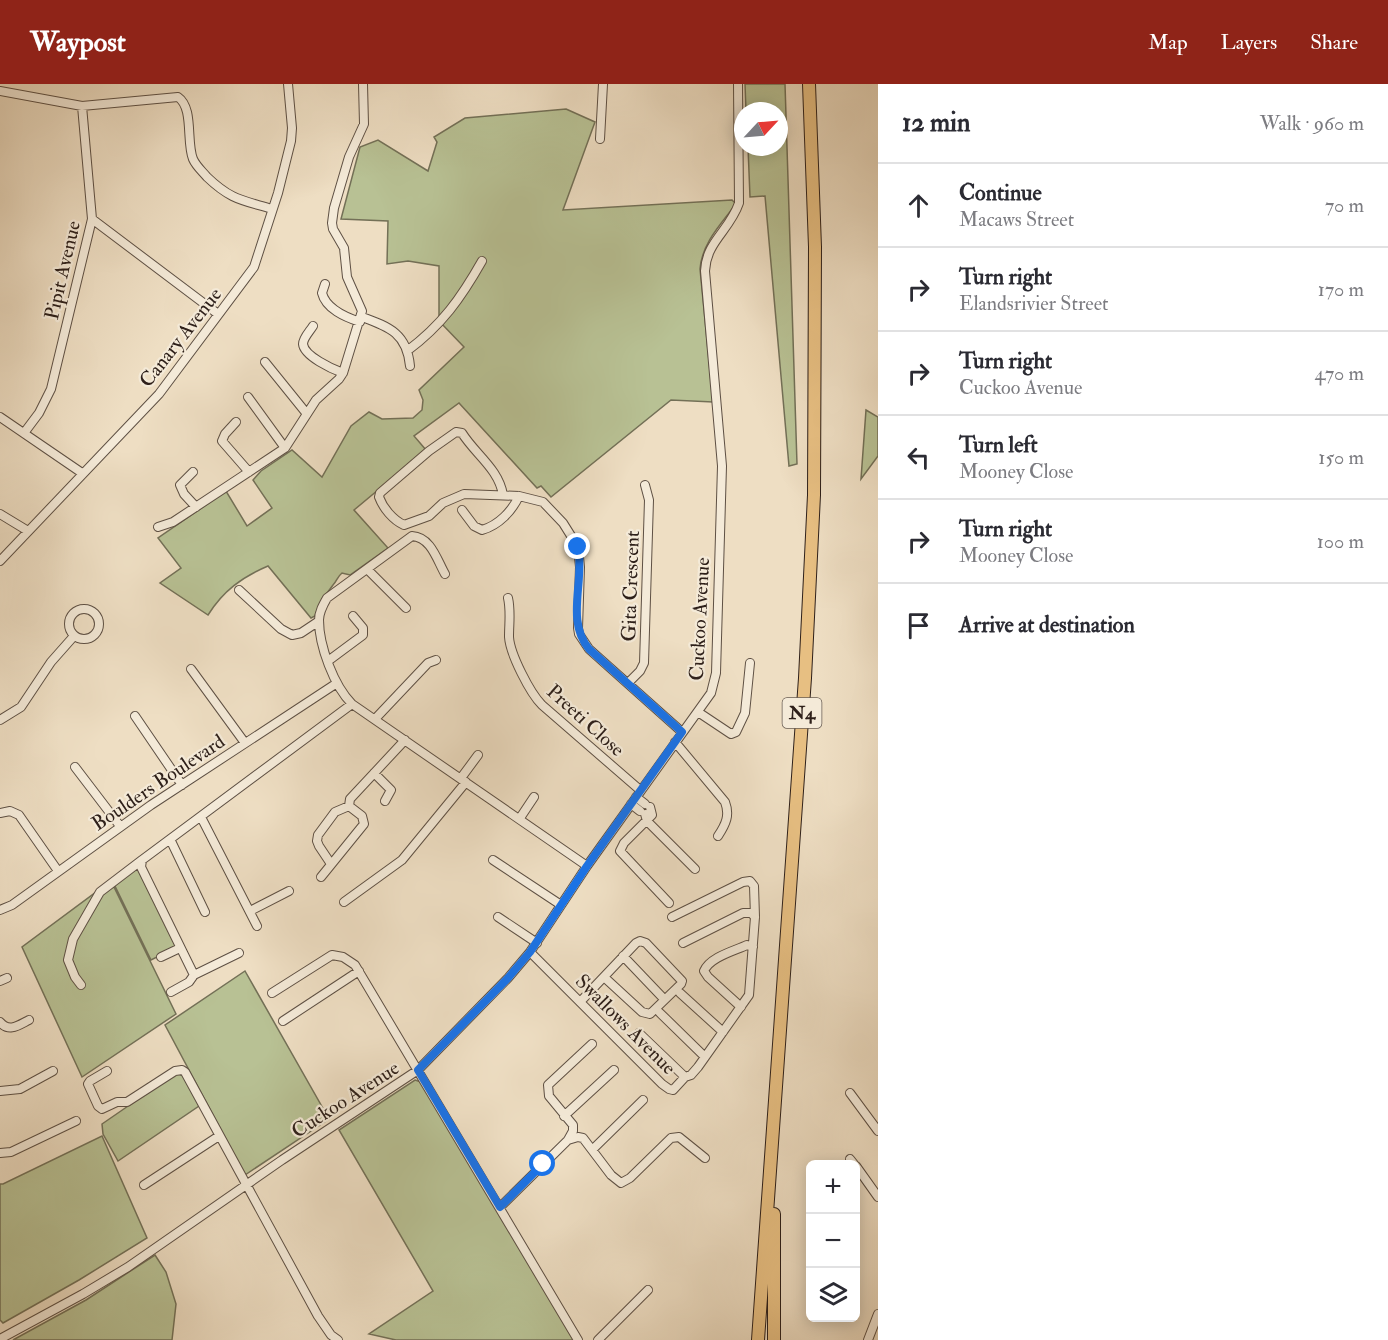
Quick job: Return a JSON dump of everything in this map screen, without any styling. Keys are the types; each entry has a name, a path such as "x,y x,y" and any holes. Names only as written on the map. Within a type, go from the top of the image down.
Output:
{"highway":[{"name":"N4","path":"758,1340 805,678 814,495 815,247 809,84"},
{"path":"772,1150 774,1340"}],"street":[{"name":"Canary Avenue","path":"0,561 159,393 254,267 291,141 288,84"},
{"path":"158,526 173,522 285,448 316,400 343,373 361,320 360,305 347,277 344,248 332,223 334,208 349,157 364,124 363,84"},
{"path":"600,139 603,84"},
{"name":"Cuckoo Avenue","path":"0,1338 128,1267 418,1070 501,986 537,944 587,866 711,693 715,680 722,480 721,442 705,262 709,250 739,204 738,84"},
{"path":"0,91 82,106 178,97 185,105 191,156 198,167 219,189 231,197 272,209"},
{"name":"Pipit Avenue","path":"24,433 39,413 51,389 92,219 82,106"},
{"path":"92,219 218,314"},
{"path":"407,351 444,319 464,292 482,261"},
{"path":"325,284 322,293 328,305 341,314 392,329 398,334 407,351 410,366"},
{"path":"313,326 304,339 305,349 316,359 343,373"},
{"path":"265,362 308,414"},
{"path":"248,397 285,448"},
{"path":"0,417 82,473"},
{"path":"236,422 222,441 249,472"},
{"path":"503,495 498,478 462,433 456,432 429,451 380,493 380,501 400,523 409,524 429,516 443,503 458,495 519,496 543,502 563,523 574,539 580,556 579,634 589,649 682,732"},
{"path":"193,472 180,485 196,507"},
{"name":"Gita Crescent","path":"628,683 640,671 644,663 649,500 645,485"},
{"path":"462,510 474,526 482,530 491,527 508,513 519,496"},
{"path":"0,514 28,531"},
{"path":"445,574 431,547 416,535 409,537 327,598 319,621 327,661 337,683 352,704 587,866"},
{"path":"367,569 406,608"},
{"path":"239,590 281,629 292,635 301,633 319,621"},
{"name":"Preeti Close","path":"508,598 510,644 530,692 636,797 645,811 695,869"},
{"path":"82,609 94,612 99,624 94,635 82,639 74,636 69,624 74,613 82,609"},
{"path":"327,661 363,635 363,628 353,616"},
{"path":"0,720 21,706 51,662 74,636"},
{"path":"375,719 428,663 436,660"},
{"path":"698,712 731,734 736,732 744,713 750,663"},
{"path":"191,669 245,743"},
{"name":"Boulders Boulevard","path":"0,910 12,905 120,826 337,683"},
{"path":"81,985 68,960 73,939 100,892 352,704"},
{"path":"135,716 182,785"},
{"path":"349,806 350,799 405,740"},
{"path":"675,742 725,802 728,810 727,820 718,836"},
{"path":"344,902 402,860 464,780 478,755"},
{"path":"75,766 120,826"},
{"path":"374,773 391,790 384,801"},
{"path":"520,818 534,797"},
{"path":"331,864 319,846 318,835 335,812 349,806"},
{"path":"321,877 364,824 362,816 349,806"},
{"path":"0,813 10,811 19,815 58,871"},
{"path":"645,811 620,851 669,903"},
{"path":"201,817 257,926"},
{"path":"170,839 205,912"},
{"path":"142,860 141,867 194,975"},
{"path":"493,860 561,905"},
{"name":"Swallows Avenue","path":"530,952 669,1089 673,1090 685,1077 692,1075 750,995 755,917 754,886 748,881 672,917"},
{"path":"250,911 290,891"},
{"path":"683,943 748,912 755,917"},
{"path":"498,917 537,944"},
{"path":"580,1002 604,976 623,956 640,941 646,943 682,981 650,1014 642,1012 604,976"},
{"path":"741,1007 708,977 705,969 709,963 747,945 753,947"},
{"path":"161,957 180,948"},
{"path":"171,992 189,982 194,975 239,953"},
{"path":"272,993 332,955 339,955 351,961 578,1340"},
{"path":"623,956 664,999"},
{"path":"283,1022 359,971"},
{"path":"680,993 723,1032"},
{"path":"660,1014 705,1057"},
{"path":"0,1022 9,1028 29,1020"},
{"path":"639,1033 685,1077"},
{"path":"500,1207 568,1140 573,1131 573,1125 549,1096 548,1085 592,1044"},
{"path":"107,1071 88,1084 98,1106 102,1109 117,1102 127,1102 175,1071 182,1070 324,1326 338,1340"},
{"path":"564,1116 614,1070"},
{"path":"0,1091 14,1091 53,1071"},
{"path":"850,1093 878,1131"},
{"path":"592,1150 643,1100"},
{"path":"0,1153 11,1152 76,1121"},
{"path":"144,1185 219,1136"},
{"path":"568,1140 583,1138 611,1175 621,1184 671,1138 679,1137 705,1158"},
{"path":"860,1173 878,1197"},
{"path":"598,1340 648,1290"},
{"path":"868,1340 878,1314"}],"green space":[{"path":"745,84 785,84 786,102 746,102"},
{"path":"566,109 595,122 563,210 732,200 736,204 708,242 700,269 713,402 671,400 551,497 541,486 537,488 459,403 414,436 426,450 354,510 388,548 350,575 340,574 322,599 315,616 311,618 268,566 234,586 208,615 160,583 181,568 158,538 226,491 247,526 272,508 253,480 261,471 292,450 322,477 351,426 369,412 382,419 413,418 422,410 423,400 419,390 464,347 439,321 439,266 408,261 387,264 388,221 341,219 360,147 378,140 428,171 437,142 434,137 465,118"},
{"path":"748,156 787,156 797,464 789,466 765,196 750,197"},
{"path":"866,410 878,417 878,456 861,479"},
{"path":"138,866 176,945 175,948 151,960 114,884"},
{"path":"111,881 176,1014 82,1077 22,947"},
{"path":"245,971 329,1119 245,1175 165,1025"},
{"path":"176,1073 184,1076 199,1106 118,1161 103,1134 102,1124"},
{"path":"415,1080 421,1082 575,1340 396,1340 369,1334 433,1291 339,1130"},
{"path":"102,1136 147,1238 3,1323 0,1320 0,1184"},
{"path":"155,1255 166,1272 176,1304 172,1340 13,1340 86,1300"}],"route":[{"path":"543,1164 500,1207 418,1070 508,978 537,944 587,866 682,732 589,649 581,638 578,628 580,567 578,547"}]}
